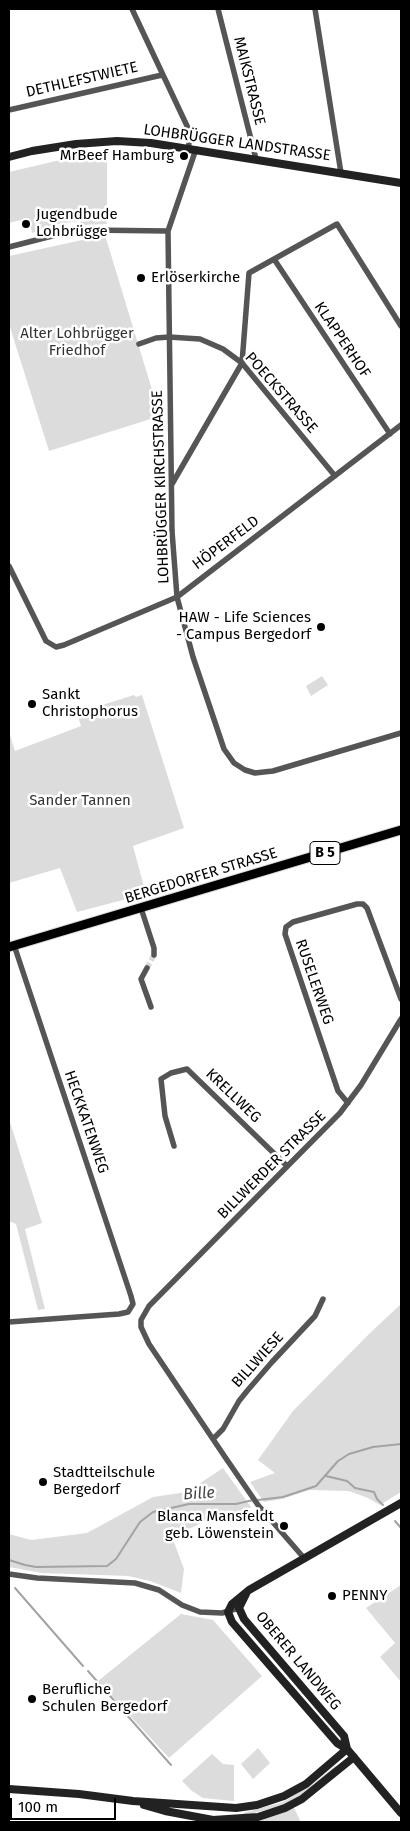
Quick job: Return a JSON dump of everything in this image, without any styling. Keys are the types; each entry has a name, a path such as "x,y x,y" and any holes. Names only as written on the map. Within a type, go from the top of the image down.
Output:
{"main road":[{"name":"BERGEDORFER STRASSE","path":"11,946 401,830"}],"street":[{"path":"132,9 190,133 192,149"},
{"name":"MAIKSTRASSE","path":"218,9 256,159"},
{"path":"315,9 341,173"},
{"name":"DETHLEFSTWIETE","path":"9,110 162,75"},
{"name":"LOHBRÜGGER LANDSTRASSE","path":"9,157 32,151 91,142 130,142 192,149 401,183"},
{"name":"LOHBRÜGGER KIRCHSTRASSE","path":"192,149 168,232 172,531 177,597 193,657 224,749 234,763 245,770 255,773 273,772 401,734"},
{"path":"171,486 242,363 250,273 337,224 401,326"},
{"path":"9,247 56,234 86,230 168,232"},
{"name":"KLAPPERHOF","path":"274,259 390,434"},
{"name":"POECKSTRASSE","path":"139,344 156,338 169,337 200,340 223,349 242,363 336,476"},
{"name":"HÖPERFELD","path":"9,566 48,643 56,646 64,645 177,597 401,425"},
{"name":"RUSELERWEG","path":"348,1103 338,1091 285,934 286,927 292,922 357,904 364,905 367,908 401,999"},
{"path":"141,908 154,948 154,955"},
{"name":"HECKKATENWEG","path":"9,1322 119,1314 126,1313 132,1307 131,1296 23,974 11,946"},
{"path":"147,968 141,978 151,1007"},
{"name":"BILLWERDER STRASSE","path":"213,1439 149,1344 141,1327 143,1315 149,1306 317,1137 348,1103 401,1019"},
{"name":"KRELLWEG","path":"174,1146 165,1116 161,1079 170,1073 187,1070 287,1166"},
{"name":"BILLWIESE","path":"213,1439 224,1429 239,1401 315,1316 323,1299"},
{"path":"213,1439 258,1505 304,1558"},
{"path":"228,1612 232,1604 249,1590 401,1503"},
{"path":"9,1574 17,1577 135,1583 159,1590 182,1605 200,1612 212,1614 228,1612 239,1608"},
{"name":"OBERER LANDWEG","path":"249,1590 242,1599 239,1608 244,1620 344,1736 347,1749"},
{"name":"OBERER LANDWEG","path":"228,1612 232,1622 337,1743 347,1749 401,1813"},
{"path":"266,1660 271,1658 278,1659"},
{"path":"302,1702 313,1700"},
{"path":"9,1789 79,1794 133,1801 236,1808 257,1805 284,1796 306,1784 347,1749"},
{"path":"133,1801 183,1815 213,1820 237,1821 258,1817 272,1813 302,1799 354,1757"},
{"path":"226,1821 227,1808"},
{"path":"236,1808 237,1821"}],"green space":[{"path":"107,154 107,224 81,225 80,221 58,224 32,233 29,218 9,223 9,172 73,157"},
{"name":"Alter Lohbrügger Friedhof","path":"105,235 160,416 49,451 9,324 9,256"},
{"path":"322,676 328,685 311,696 306,686"},
{"name":"Sander Tannen","path":"134,695 136,697 142,695 184,828 133,846 146,894 77,912 60,868 9,883 9,732 15,751 81,726 77,713"},
{"path":"9,1119 42,1223 25,1229 45,1309 38,1310 16,1224 9,1221"},
{"path":"401,1304 401,1492 380,1505 349,1491 309,1490 282,1499 264,1502 250,1482 275,1473 258,1460 293,1411"},
{"path":"223,1468 251,1507 236,1516 216,1516 172,1537 184,1569 181,1593 150,1581 128,1576 41,1573 9,1567 9,1534 31,1540 87,1533 153,1497 187,1492"},
{"path":"401,1585 401,1682 380,1657 395,1643 366,1608"},
{"path":"181,1614 213,1620 262,1676 169,1758 98,1681"},
{"path":"258,1748 270,1763 253,1779 241,1764"},
{"path":"212,1754 223,1764 234,1765 234,1801 203,1798 182,1781"},
{"path":"335,1766 336,1768 302,1795 284,1805 243,1816 243,1813 283,1802 313,1784"},
{"path":"294,1808 301,1822 256,1822 257,1821"}],"waterway":[{"name":"Bille","path":"258,1500 283,1497 316,1486 338,1461 349,1454 373,1447 401,1444"},
{"path":"326,1476 347,1481 355,1488 374,1492 377,1499 383,1505"},
{"name":"Bille","path":"9,1560 36,1567 107,1566 116,1559 140,1522 153,1512 189,1504 236,1504 253,1500"},
{"path":"395,1521 401,1528"},
{"path":"15,1588 83,1666"},
{"path":"88,1671 171,1765"}],"tunnel":[{"path":"147,968 154,955"}],"place":[{"name":"MrBeef Hamburg","path":"184,156"},
{"name":"Jugendbude Lohbrügge","path":"26,224"},
{"name":"Erlöserkirche","path":"141,278"},
{"name":"HAW - Life Sciences - Campus Bergedorf","path":"321,627"},
{"name":"Sankt Christophorus","path":"32,704"},
{"name":"Stadtteilschule Bergedorf","path":"43,1482"},
{"name":"Blanca Mansfeldt geb. Löwenstein","path":"284,1526"},
{"name":"PENNY","path":"332,1596"},
{"name":"Berufliche Schulen Bergedorf","path":"32,1699"}]}
